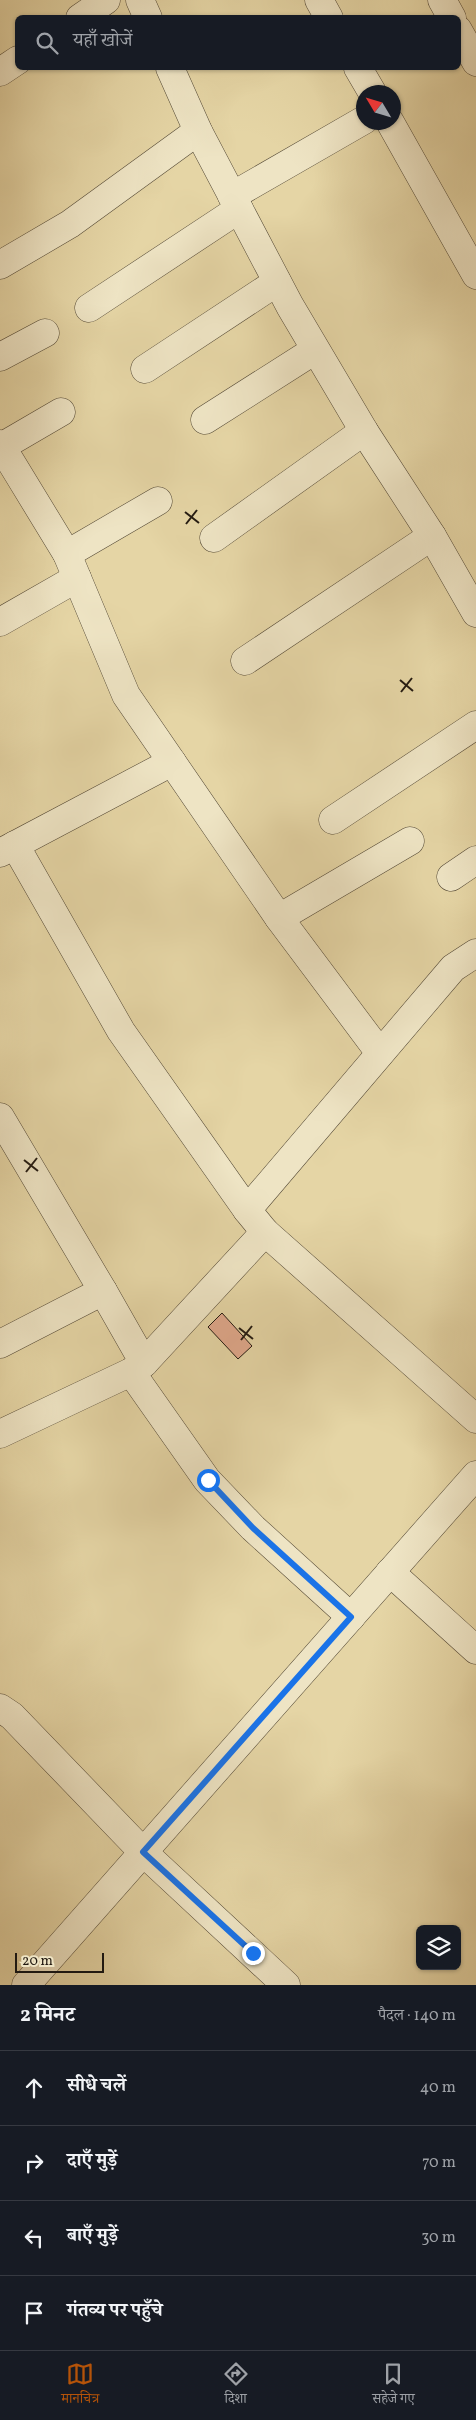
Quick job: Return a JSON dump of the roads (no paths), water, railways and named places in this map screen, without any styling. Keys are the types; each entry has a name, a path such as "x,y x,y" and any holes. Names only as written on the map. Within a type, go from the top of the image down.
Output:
{"street":[{"path":"84,15 106,0"},
{"path":"140,0 147,15"},
{"path":"319,0 327,15"},
{"path":"442,0 450,15"},
{"path":"461,35 476,62"},
{"path":"0,72 15,62"},
{"path":"171,70 198,131 235,203 315,350 364,431 432,536 466,573 476,613"},
{"path":"359,70 368,85"},
{"path":"89,308 235,203 356,125"},
{"path":"394,130 476,276"},
{"path":"0,265 70,224 198,131"},
{"path":"145,369 277,282"},
{"path":"0,357 45,333"},
{"path":"206,420 315,350"},
{"path":"61,412 1,446 72,566 126,695 279,918 380,1053"},
{"path":"214,538 364,431"},
{"path":"0,622 158,501"},
{"path":"245,661 432,536"},
{"path":"333,820 476,725"},
{"path":"172,762 8,849 121,1031 247,1210 265,1232 476,1419"},
{"path":"279,918 410,841"},
{"path":"451,878 476,860"},
{"path":"247,1210 453,968 476,953"},
{"path":"0,1117 103,1291 138,1367 208,1480 253,1528 351,1617"},
{"path":"0,1434 138,1367 265,1232"},
{"path":"0,1344 103,1291"},
{"path":"27,1985 476,1475"},
{"path":"390,1572 476,1650"},
{"path":"0,1708 12,1716 143,1852 286,1985"}]}
